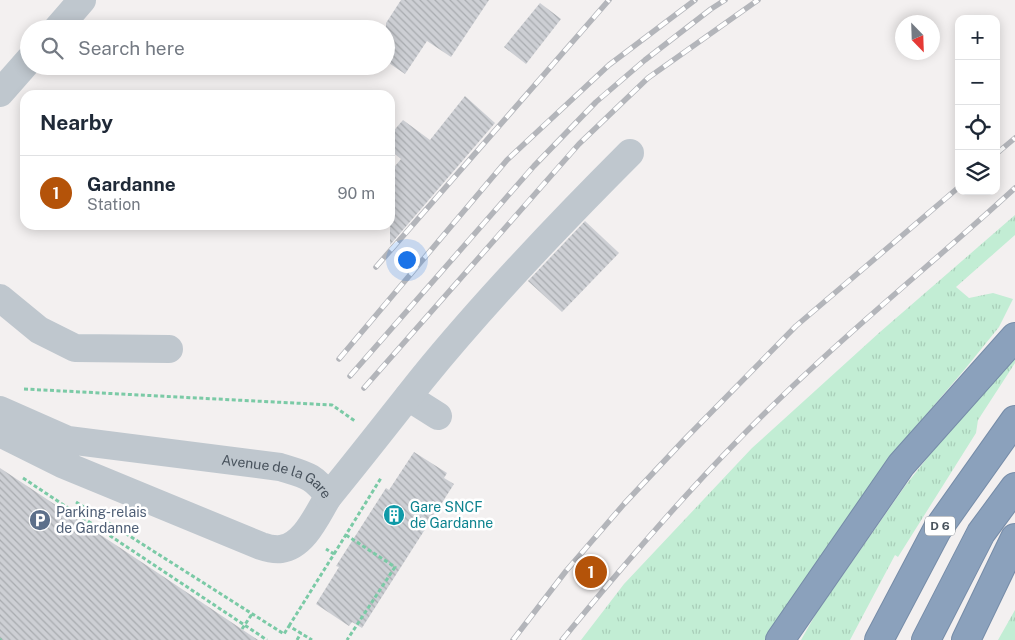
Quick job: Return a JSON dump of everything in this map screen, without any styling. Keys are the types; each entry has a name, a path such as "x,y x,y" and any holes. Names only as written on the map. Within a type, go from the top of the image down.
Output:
{"highway":[{"path":"780,640 901,465 1015,337"},
{"name":"D 6","path":"878,640 937,530 1015,420"},
{"path":"926,640 981,534 1015,487"},
{"path":"966,640 1015,538"}],"lane":[{"path":"65,20 82,0"},
{"path":"0,93 20,70"},
{"path":"328,497 408,397 504,284 556,226 630,153"},
{"path":"0,298 39,330 76,348 169,349"},
{"path":"408,397 438,416"},
{"name":"Avenue de la Gare","path":"0,410 68,440 280,468 306,475 320,484 328,497 303,536 294,544 283,549 261,546 62,464 0,433"}],"path":[{"path":"17,389 332,405 377,437"},
{"path":"16,473 243,627 267,640"},
{"path":"76,501 284,634 382,477"},
{"path":"346,535 395,567 347,640"},
{"path":"303,536 334,554"},
{"path":"243,627 252,614"},
{"path":"289,626 312,640"},
{"path":"297,640 301,634"}],"green space":[{"path":"1015,215 1015,235 956,287 969,298 993,293 1013,299 999,327 913,430 844,522 766,640 581,640 624,584 752,448 880,332"},
{"path":"1015,356 1015,363 978,420 976,433 898,557 895,555 850,640 801,640 817,612 905,486 978,394"},
{"path":"1015,610 1015,640 998,640"}],"building":[{"path":"401,0 489,0 451,57 427,41 405,74 395,67 395,20 388,20"},
{"path":"540,3 561,19 526,64 504,47"},
{"path":"465,96 495,123 390,245 390,230 395,230 395,166 401,159 395,154 395,129 403,120 430,140"},
{"path":"585,221 619,253 562,312 528,281"},
{"name":"Gare SNCF de Gardanne","path":"414,452 447,473 444,478 454,484 362,628 352,622 349,626 316,604 339,567 336,566 386,488 389,490"},
{"name":"Parking-relais de Gardanne","path":"0,468 158,573 258,640 0,640"}],"railway":[{"path":"376,267 609,0"},
{"path":"339,359 507,160 609,65 695,0"},
{"path":"350,376 534,166 596,102 645,60 725,0"},
{"path":"364,388 579,144 648,78 758,0"},
{"path":"1000,151 1015,138"},
{"path":"562,640 655,530 754,424 847,336 1015,188"},
{"path":"513,640 566,571 624,504 796,326 955,190"}],"place":[{"name":"Gare SNCF de Gardanne","path":"394,515"},
{"name":"Parking-relais de Gardanne","path":"40,520"},
{"name":"Gardanne","path":"591,572"}]}
